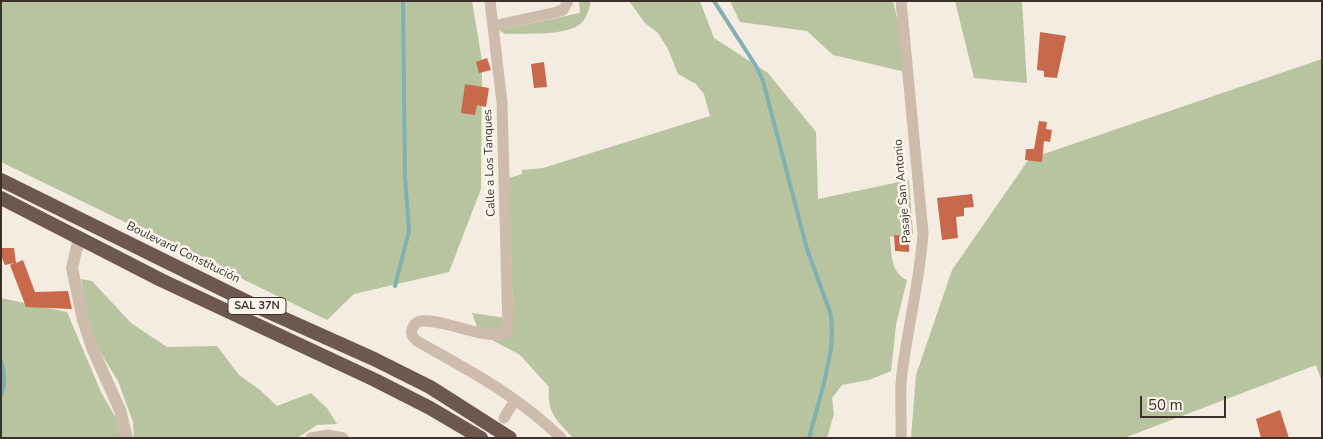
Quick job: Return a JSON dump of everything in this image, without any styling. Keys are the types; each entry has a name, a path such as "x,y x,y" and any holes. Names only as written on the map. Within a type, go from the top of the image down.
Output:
{"highway":[{"name":"Boulevard Constitución","path":"1,180 260,308 374,359 422,383 510,438"},
{"name":"SAL 37N","path":"1,198 249,322 375,380 430,408 481,438"}],"street":[{"name":"Calle a Los Tanques","path":"490,1 502,102 509,323 506,333 493,334 419,321 414,324 412,336 417,341 487,381 515,400"},
{"path":"493,26 557,12 562,10 568,1"},
{"name":"Pasaje San Antonio","path":"900,438 902,376 913,299 921,265 922,233 901,1"},
{"path":"79,238 72,268 83,320 93,350 120,410 127,438"},
{"path":"504,418 515,400 561,438"},
{"path":"312,438 328,435 344,438"}],"green space":[{"path":"1,1 472,1 482,61 481,189 449,272 354,294 327,320 1,162"},
{"path":"579,1 591,1 584,20 572,29 533,34 505,34 499,30 580,13"},
{"path":"629,1 700,1 714,38 768,73 816,132 818,199 909,180 913,234 890,237 893,262 897,272 907,280 896,325 891,371 869,380 842,385 832,398 834,414 827,438 573,438 557,421 551,410 549,387 520,355 479,333 472,313 513,319 509,178 522,174 522,170 543,168 710,116 704,94 696,84 678,74 668,49 658,33 645,23"},
{"path":"730,1 893,1 910,73 833,55 807,31 740,22"},
{"path":"955,1 1022,1 1027,83 974,78"},
{"path":"1322,59 1322,382 1316,365 1124,438 911,438 916,375 952,270 1029,159"},
{"path":"81,279 92,281 131,323 167,347 217,346 239,375 260,390 277,406 311,393 327,408 337,424 317,425 297,438 134,438 133,422 118,381 91,337"},
{"path":"1,298 67,312 101,392 116,418 121,438 1,438"}],"building":[{"path":"1040,32 1066,36 1057,78 1044,77 1044,71 1037,70"},
{"path":"487,58 491,70 479,73 476,62"},
{"path":"544,62 547,87 534,88 531,64"},
{"path":"465,84 489,88 486,107 477,105 475,115 461,113"},
{"path":"1039,121 1047,122 1046,129 1052,130 1050,142 1044,141 1042,162 1025,160 1026,149 1034,149"},
{"path":"972,194 974,207 964,208 964,216 956,217 958,238 942,240 937,198"},
{"path":"894,235 909,236 909,252 895,251"},
{"path":"1,248 14,248 16,263 23,260 35,292 68,291 72,309 26,307 10,265 14,263 5,265 1,256"},
{"path":"1280,410 1289,438 1261,438 1256,419"}],"waterway":[{"path":"395,286 409,231 405,177 403,1"},
{"path":"714,1 756,66 763,81 807,249 831,315 831,349 809,438"},
{"path":"1,362 4,378 1,395"}]}
